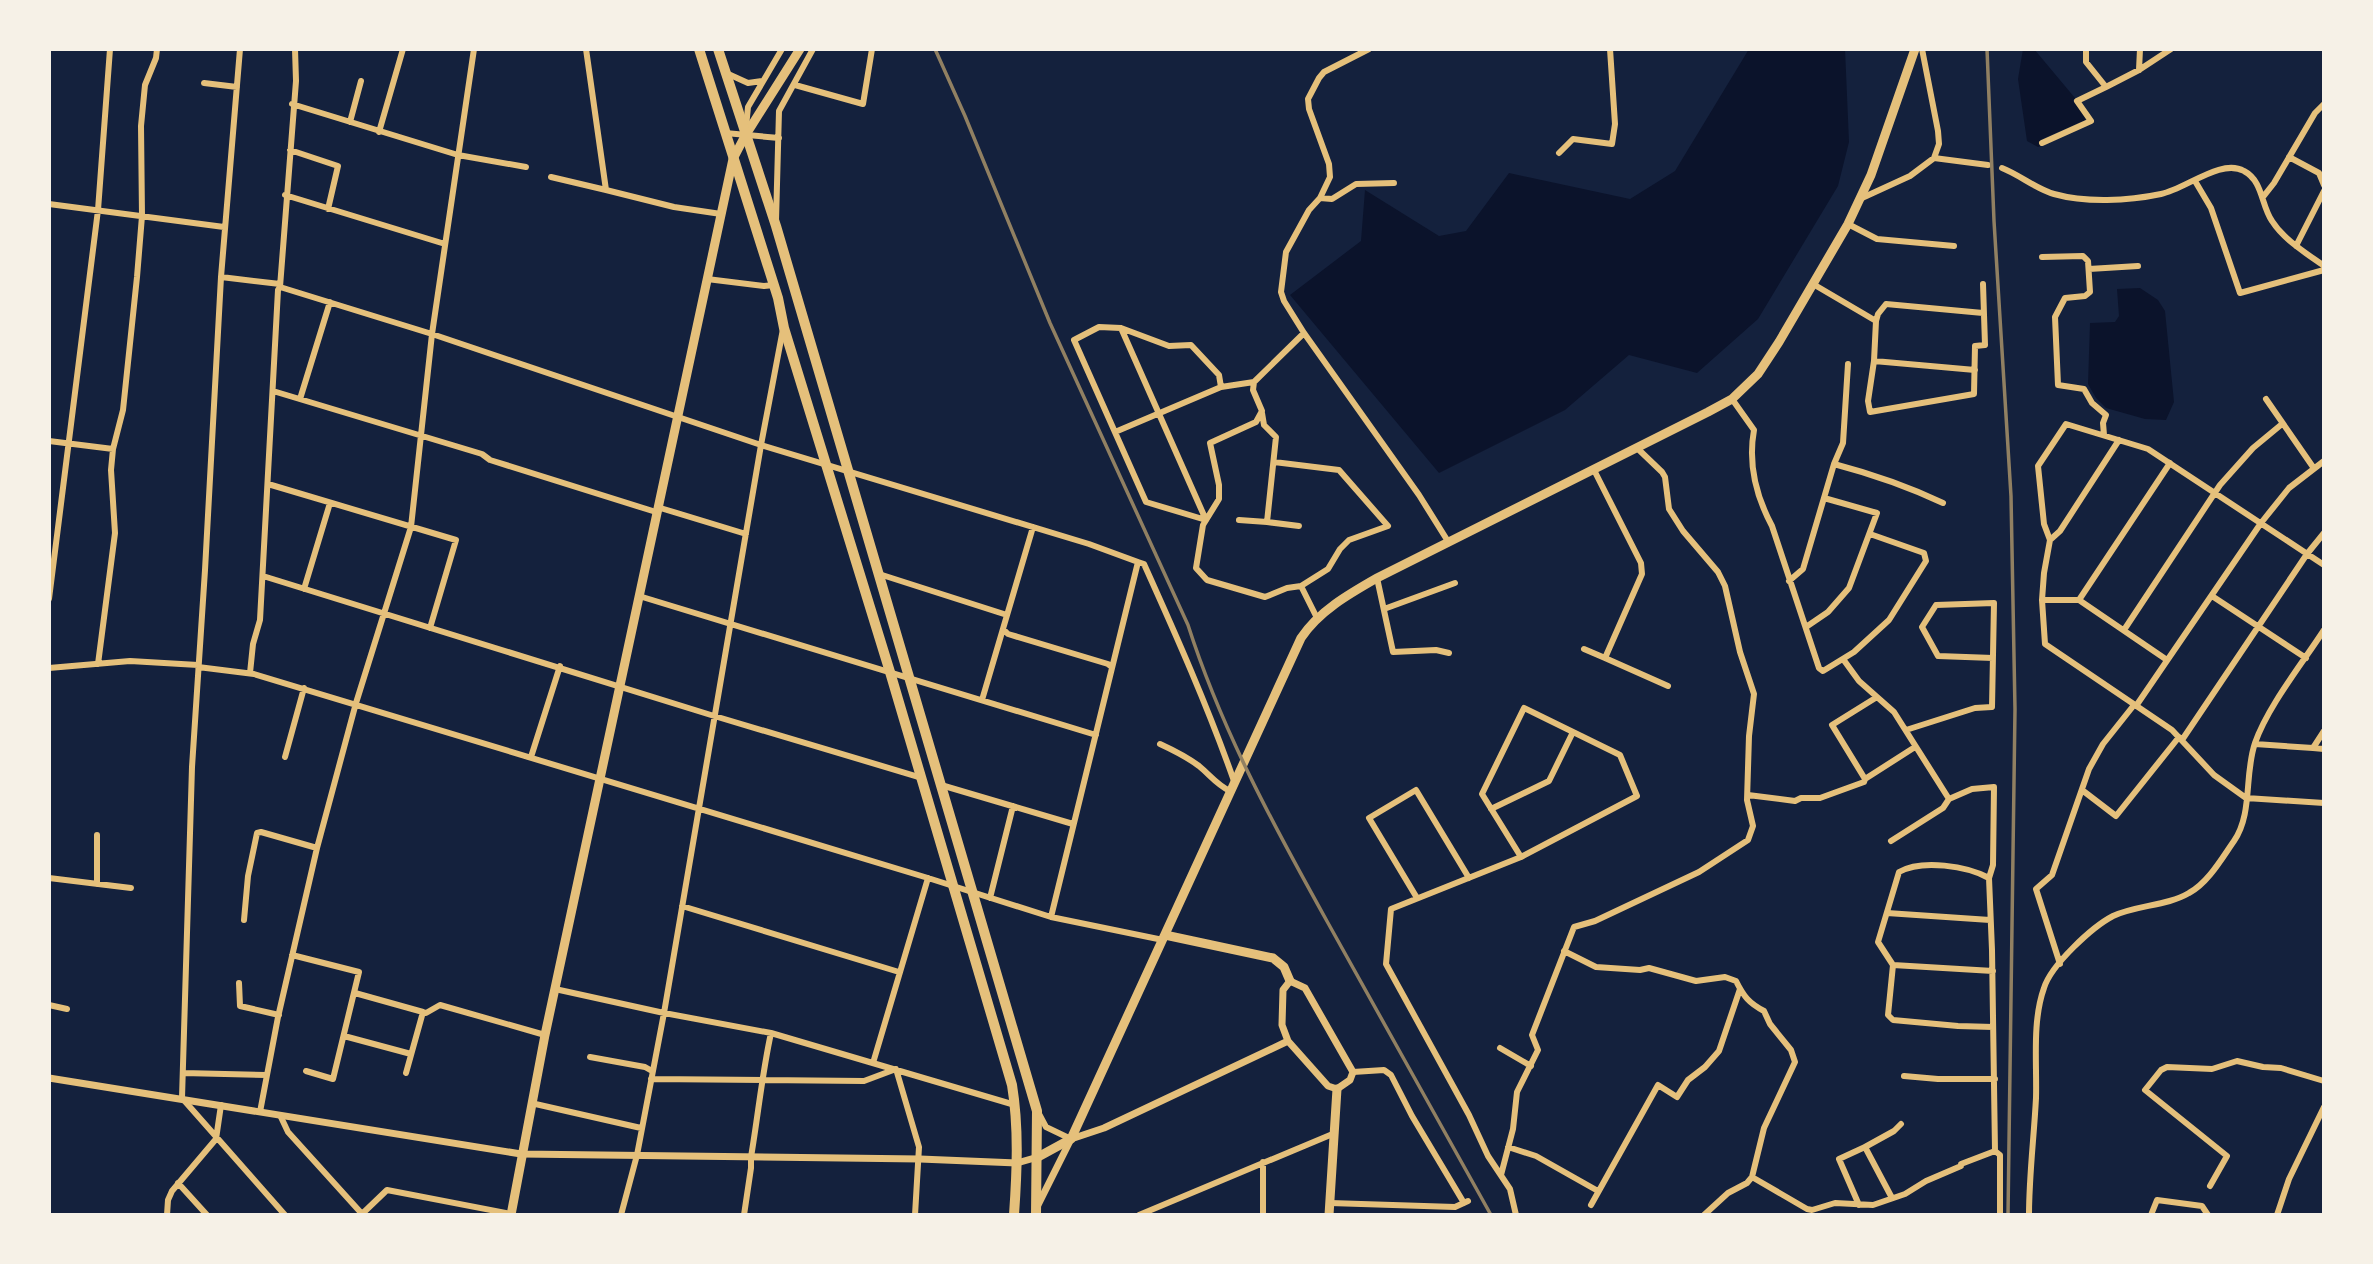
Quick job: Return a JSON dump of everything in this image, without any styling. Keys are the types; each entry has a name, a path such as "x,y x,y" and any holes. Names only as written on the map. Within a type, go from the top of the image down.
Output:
{"highway":[{"path":"699,49 774,285 784,328 1013,1085 1017,1163 1014,1215"},
{"path":"718,49 776,226 1037,1111 1037,1211"}],"main road":[{"path":"511,1215 545,1035 733,159 800,49"},
{"path":"1038,1157 1071,1139 1301,639 1317,618 1377,578 1732,399 1758,374 1848,225 1862,198 1916,49"},
{"path":"1164,938 1273,958 1284,967 1290,981"},
{"path":"1329,1215 1337,1089"}],"street":[{"path":"49,599 98,210 110,49"},
{"path":"98,664 115,533 111,470 113,449 123,410 142,216 141,126 145,85 157,49"},
{"path":"240,49 220,277 192,767 182,1098 285,1215"},
{"path":"250,673 253,643 260,620 278,290 296,81 295,49"},
{"path":"379,132 403,49"},
{"path":"260,1112 317,848 356,703 411,527 432,334 474,49"},
{"path":"586,49 606,190"},
{"path":"746,136 748,107 782,49"},
{"path":"776,226 779,111 813,49"},
{"path":"795,85 863,104 872,49"},
{"path":"1369,49 1324,72 1308,99 1308,109 1329,164 1330,177 1286,252 1281,281 1284,302 1449,542"},
{"path":"1559,153 1573,139 1612,144 1615,124 1610,49"},
{"path":"1862,198 1910,176 1934,158 1939,144 1938,131 1922,49"},
{"path":"2086,49 2086,62 2106,87"},
{"path":"2139,70 2140,49"},
{"path":"2042,143 2091,121 2077,102 2139,70 2171,49"},
{"path":"726,73 748,83 762,80"},
{"path":"350,122 361,82"},
{"path":"204,83 237,87"},
{"path":"292,104 458,155 526,167"},
{"path":"2263,197 2315,113 2324,104"},
{"path":"725,133 779,138"},
{"path":"290,150 338,166 328,209"},
{"path":"2289,157 2319,173 2323,182"},
{"path":"1934,158 1988,165"},
{"path":"2002,168 2054,194 2093,199 2155,196 2176,190 2224,167 2232,167 2250,175 2263,197 2272,221 2282,234 2324,268"},
{"path":"551,177 674,207 721,214"},
{"path":"2195,181 2211,208 2240,293 2324,268"},
{"path":"1320,198 1332,199 1356,184 1394,183"},
{"path":"2296,246 2324,191"},
{"path":"285,195 445,244"},
{"path":"49,204 224,227"},
{"path":"1848,225 1877,239 1954,246"},
{"path":"2042,257 2083,256 2088,261 2090,292 2085,296 2065,298 2055,317 2058,385 2084,389 2092,402 2106,415 2103,423 2104,435"},
{"path":"2089,269 2138,266"},
{"path":"220,277 280,285 761,445 1033,527 1144,564 1212,720 1234,781"},
{"path":"706,279 774,285"},
{"path":"1813,284 1876,321"},
{"path":"1983,284 1985,345 1975,346 1974,394 1870,412 1868,401 1876,321 1886,304 1983,313"},
{"path":"300,399 330,302"},
{"path":"1206,520 1146,502 1074,340 1098,327 1121,328 1169,346 1191,345 1219,375 1221,387"},
{"path":"621,1215 637,1155 664,1013 761,445 784,328"},
{"path":"1121,328 1206,520"},
{"path":"1267,522 1276,437 1264,425 1262,411 1252,390 1254,382 1304,333"},
{"path":"1874,360 1975,370"},
{"path":"1789,580 1803,569 1834,464 1843,443 1847,364"},
{"path":"1115,432 1221,387 1254,382"},
{"path":"273,391 656,510 746,534"},
{"path":"1732,399 1754,430 1751,449 1756,486 1819,668 1823,671 1843,659 1889,620 1926,561 1924,553 1870,534"},
{"path":"2266,399 2313,467"},
{"path":"1262,411 1256,422 1210,443 1219,491 1214,509 1206,520 1196,568 1207,580 1265,597 1287,588 1301,586 1328,569 1339,549 1349,540 1388,526 1339,470 1274,462"},
{"path":"2324,565 2148,449 2066,424 2038,466 2044,524 2050,540 2042,600 2045,644 2172,730 2214,775 2246,797 2324,803"},
{"path":"2124,630 2215,493 2253,449 2282,424"},
{"path":"2050,540 2060,531 2119,440"},
{"path":"49,442 113,449"},
{"path":"1501,1175 1517,1092 1538,1050 1532,1035 1574,927 1595,921 1699,872 1748,840 1753,826 1748,794 1749,736 1754,694 1740,652 1725,586 1718,572 1683,531 1669,509 1662,472 1637,448"},
{"path":"2060,964 2036,889 2052,875 2090,769 2103,744 2135,706 2261,523 2289,488 2324,461"},
{"path":"2079,600 2170,463"},
{"path":"1834,464 1873,474 1943,503"},
{"path":"1594,470 1642,563 1642,574 1605,658"},
{"path":"268,484 456,540 430,628"},
{"path":"1805,627 1828,612 1849,588 1877,513 1824,498"},
{"path":"304,589 330,503"},
{"path":"1239,520 1299,526"},
{"path":"982,701 1033,527"},
{"path":"2082,790 2116,816 2180,738 2324,533"},
{"path":"1051,917 1138,562"},
{"path":"877,573 1007,615"},
{"path":"263,576 919,777"},
{"path":"1377,578 1394,652 1436,650 1449,653"},
{"path":"1384,609 1455,583"},
{"path":"1301,586 1317,618"},
{"path":"639,596 1096,735"},
{"path":"2212,596 2306,658"},
{"path":"2042,600 2079,600 2167,660"},
{"path":"1906,730 1975,708 1992,707 1993,658 1994,603 1936,604 1922,627 1938,656 1993,658"},
{"path":"1003,629 1008,634 1112,667"},
{"path":"2029,1215 2038,1013 2044,985 2094,929 2114,916 2142,906 2179,898 2195,889 2235,838 2244,822 2255,744 2266,718 2324,630"},
{"path":"1584,649 1668,687"},
{"path":"1843,659 1859,681 1894,712 1949,799"},
{"path":"49,668 130,661 250,673 356,703 1051,917 1164,938"},
{"path":"531,757 559,666"},
{"path":"285,757 304,688"},
{"path":"1865,779 1832,726 1877,697"},
{"path":"1516,1215 1510,1189 1488,1156 1469,1115 1386,964 1391,909 1521,858 1637,796 1620,755 1524,708 1482,794 1521,858"},
{"path":"2313,748 2324,731"},
{"path":"1491,809 1549,781 1573,732"},
{"path":"1160,744 1200,767 1219,786 1230,791"},
{"path":"2255,744 2324,749"},
{"path":"1748,794 1795,801 1801,798 1821,798 1864,782 1915,747"},
{"path":"940,785 1073,824"},
{"path":"1891,841 1943,808 1949,799 1972,789 1994,787 1993,865 1989,878 1995,1151"},
{"path":"1417,898 1369,818 1416,790 1469,878"},
{"path":"990,898 1013,806"},
{"path":"244,920 248,876 257,834 261,832 317,848"},
{"path":"97,835 97,884"},
{"path":"1989,878 1941,864 1905,868 1899,872 1878,942 1893,965 1888,1015 1893,1020 1993,1027"},
{"path":"49,878 131,888"},
{"path":"873,1063 928,878"},
{"path":"682,906 899,972"},
{"path":"1887,913 1990,920"},
{"path":"1564,951 1596,967 1640,970 1649,968 1696,981 1725,977 1736,981 1750,1004 1764,1011 1770,1024 1795,1056 1793,1068 1764,1128 1752,1177 1747,1183 1728,1193 1704,1215"},
{"path":"292,955 359,972 333,1079 306,1071"},
{"path":"1893,965 1993,971"},
{"path":"1290,981 1305,988 1353,1072 1350,1080 1337,1089 1328,1086 1288,1041 1282,1025 1283,990 1290,981"},
{"path":"239,983 240,1006 279,1015"},
{"path":"1591,1205 1658,1085 1677,1097 1688,1080 1719,1051 1740,988"},
{"path":"555,989 771,1033 1015,1105"},
{"path":"355,993 426,1013 440,1005 545,1035"},
{"path":"49,1005 67,1009"},
{"path":"406,1073 423,1012"},
{"path":"744,1215 762,1072 771,1033"},
{"path":"344,1036 411,1054"},
{"path":"1037,1111 1046,1126 1071,1139 1104,1128 1288,1041"},
{"path":"1500,1048 1531,1066"},
{"path":"590,1057 645,1067 652,1071"},
{"path":"2210,1186 2227,1156 2145,1090 2161,1070 2167,1067 2212,1069 2237,1060 2263,1067 2281,1068 2324,1081"},
{"path":"651,1080 864,1081 896,1069"},
{"path":"896,1069 919,1147 915,1215"},
{"path":"1330,1203 1455,1208 1466,1202 1412,1116 1391,1075 1384,1070 1353,1072"},
{"path":"183,1073 266,1075"},
{"path":"1904,1076 1995,1079"},
{"path":"49,1078 521,1154 920,1159 1017,1163 1038,1157"},
{"path":"531,1103 641,1128"},
{"path":"167,1215 168,1200 177,1183 216,1139 221,1105"},
{"path":"2277,1215 2289,1179 2324,1107"},
{"path":"280,1115 288,1132 362,1214 387,1190 511,1215"},
{"path":"1859,1205 1839,1159 1894,1131 1900,1124"},
{"path":"1139,1215 1335,1133"},
{"path":"1037,1211 1071,1139"},
{"path":"1508,1147 1536,1156 1598,1191"},
{"path":"1865,1147 1892,1198"},
{"path":"1752,1177 1807,1209 1835,1203 1873,1205 1995,1151"},
{"path":"1995,1151 2000,1155 2000,1215"},
{"path":"1263,1162 1263,1215"},
{"path":"177,1183 207,1215"},
{"path":"2151,1215 2157,1200 2202,1206 2208,1215"},
{"path":"1418,1207 1423,1215"}],"water":[{"path":"1749,49 1845,49 1849,142 1838,186 1758,319 1697,373 1629,355 1565,410 1439,473 1290,295 1361,241 1365,190 1439,236 1466,231 1509,173 1630,199 1675,171"},
{"path":"2023,49 2034,49 2075,98 2073,101 2086,117 2085,120 2040,140 2041,146 2038,147 2027,141 2018,79"},
{"path":"2140,288 2158,300 2165,311 2174,402 2166,420 2145,419 2106,408 2088,384 2090,323 2115,322 2119,316 2117,289"}],"railway":[{"path":"935,49 1050,323 1188,625 1233,740 1308,887 1491,1215"},
{"path":"1987,49 1994,221 2011,496 2015,709 2008,1215"}]}
